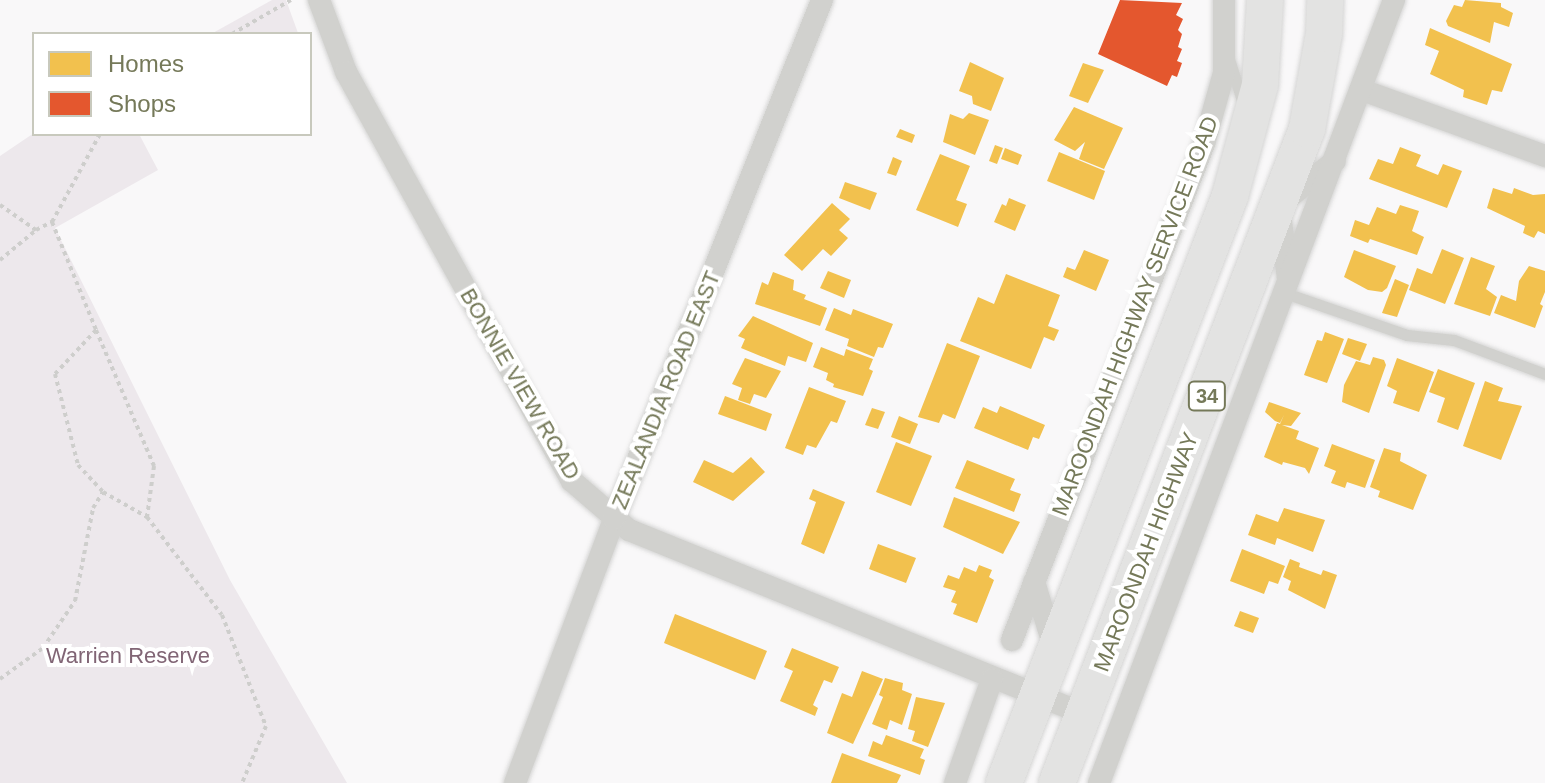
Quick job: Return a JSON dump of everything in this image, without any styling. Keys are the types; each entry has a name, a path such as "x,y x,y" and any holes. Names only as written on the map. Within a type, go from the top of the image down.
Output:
{"highway":[{"name":"34","path":"1004,783 1230,196 1260,85 1265,0"},
{"name":"MAROONDAH HIGHWAY","path":"1057,783 1307,129 1324,34 1325,0"}],"street":[{"name":"BONNIE VIEW ROAD","path":"319,0 346,72 572,481 629,530 992,679 1083,713"},
{"name":"ZEALANDIA ROAD EAST","path":"515,783 614,519 822,0"},
{"name":"MAROONDAH HIGHWAY SERVICE ROAD","path":"1012,640 1204,144 1224,73 1224,0"},
{"path":"1099,783 1394,0"},
{"path":"1362,90 1545,156"},
{"path":"1287,289 1279,205 1336,160"},
{"path":"1034,582 1054,647"},
{"path":"955,783 992,679"}],"lane":[{"name":"MAROONDAH HIGHWAY SERVICE ROAD","path":"1226,48 1250,127"},
{"path":"1287,289 1407,335 1454,340 1545,374"}],"path":[{"path":"235,32 291,0"},
{"path":"0,260 36,230 52,222 99,136"},
{"path":"0,205 36,230"},
{"path":"52,222 154,466 147,517"},
{"path":"96,330 55,374 78,465 103,492 147,517 222,615 266,726 242,783"},
{"path":"0,679 43,648 75,601 93,508 103,492"}],"green space":[{"path":"272,0 286,0 298,32 215,32"},
{"name":"Warrien Reserve","path":"32,134 140,136 158,170 55,228 230,580 347,783 0,783 0,156"}],"building: Homes":[{"path":"1465,0 1501,3 1501,7 1513,13 1509,27 1494,22 1490,43 1448,26 1446,21 1454,5 1462,7"},
{"path":"1430,28 1512,64 1502,92 1492,90 1487,105 1463,97 1464,90 1430,74 1439,51 1425,45"},
{"path":"970,62 1004,78 991,111 973,104 972,96 959,91"},
{"path":"1083,63 1104,70 1088,103 1069,96"},
{"path":"1074,107 1123,128 1104,169 1079,159 1085,142 1075,151 1054,140"},
{"path":"969,113 989,120 975,155 943,142 950,114 963,119"},
{"path":"900,129 915,135 912,143 896,137"},
{"path":"995,145 1003,148 997,164 989,161"},
{"path":"1400,147 1421,155 1416,166 1438,175 1443,164 1462,171 1447,208 1369,179 1378,159 1393,164"},
{"path":"1005,148 1022,155 1018,165 1001,159"},
{"path":"1059,152 1105,171 1094,200 1047,181"},
{"path":"940,154 970,166 956,200 967,204 958,227 916,210"},
{"path":"893,157 902,161 896,176 887,173"},
{"path":"845,182 877,193 870,210 839,198"},
{"path":"1493,188 1512,194 1514,188 1533,195 1545,194 1545,234 1538,231 1534,238 1523,233 1525,226 1487,208"},
{"path":"1009,198 1026,205 1015,231 994,222 1002,204 1006,206"},
{"path":"832,203 850,219 839,230 848,238 831,256 823,249 802,271 784,255"},
{"path":"1400,205 1419,211 1412,231 1424,237 1417,255 1370,239 1368,243 1350,236 1355,220 1369,225 1377,207 1396,214"},
{"path":"1442,249 1464,258 1445,304 1409,290 1417,268 1432,274"},
{"path":"1084,250 1109,260 1096,291 1063,277 1067,267 1075,270"},
{"path":"1354,250 1396,266 1387,288 1382,292 1368,290 1344,277"},
{"path":"1471,257 1495,266 1486,289 1497,297 1490,316 1454,304"},
{"path":"1529,266 1545,271 1545,292 1540,304 1543,306 1535,328 1494,313 1501,295 1516,301 1519,281"},
{"path":"828,271 851,280 844,298 820,288"},
{"path":"773,272 794,280 793,290 806,295 804,299 827,308 820,326 755,304 762,282 768,285"},
{"path":"1006,274 1060,295 1048,326 1059,330 1054,341 1044,337 1031,369 960,341 978,297 994,304"},
{"path":"1395,279 1409,285 1397,317 1382,313"},
{"path":"834,308 851,315 853,309 893,324 883,348 878,347 874,357 847,346 849,339 825,330"},
{"path":"753,316 813,343 806,362 788,356 785,366 741,348 745,339 738,336"},
{"path":"1325,332 1344,339 1327,383 1304,375 1317,340 1322,341"},
{"path":"1348,338 1367,344 1360,361 1342,354"},
{"path":"947,343 980,356 955,419 943,414 939,423 918,417"},
{"path":"821,347 844,356 846,349 873,359 869,369 873,371 863,396 833,387 834,384 826,380 828,373 813,367"},
{"path":"1373,357 1384,360 1386,365 1369,413 1342,402 1344,385 1356,361 1370,365"},
{"path":"745,358 781,371 766,398 754,394 750,404 738,400 742,388 732,384"},
{"path":"1397,358 1434,372 1419,412 1393,403 1397,391 1387,386"},
{"path":"1438,369 1475,383 1458,430 1437,422 1445,398 1429,392"},
{"path":"1485,381 1503,388 1498,401 1522,406 1501,460 1463,446"},
{"path":"809,387 846,401 837,423 831,421 816,448 807,445 803,455 785,448"},
{"path":"725,396 772,414 766,431 718,414"},
{"path":"1269,402 1301,413 1291,426 1282,425 1299,431 1296,439 1319,448 1309,474 1305,468 1283,462 1282,465 1264,457 1277,423 1280,424 1284,415 1280,423 1275,421 1265,412"},
{"path":"1000,406 1045,425 1039,439 1033,437 1028,450 974,428 983,407 997,413"},
{"path":"872,408 885,412 878,429 865,425"},
{"path":"899,416 918,424 910,444 891,437"},
{"path":"896,442 932,456 911,506 876,492"},
{"path":"1332,444 1375,460 1365,488 1347,482 1345,488 1331,483 1336,471 1324,466"},
{"path":"1384,448 1401,453 1400,461 1427,475 1413,510 1378,497 1380,491 1370,487"},
{"path":"751,457 765,472 733,501 693,482 704,460 733,473"},
{"path":"967,460 1015,479 1010,490 1021,494 1014,512 955,488"},
{"path":"813,489 845,502 824,554 801,544 816,502 809,499"},
{"path":"954,497 1020,522 1003,554 943,527"},
{"path":"1284,508 1325,520 1313,552 1277,538 1275,545 1248,535 1256,514 1278,522"},
{"path":"878,544 916,558 906,583 869,569"},
{"path":"1242,549 1285,566 1278,584 1269,581 1264,594 1230,581"},
{"path":"1290,559 1300,563 1299,567 1321,575 1323,570 1337,575 1325,609 1288,590 1291,581 1283,577"},
{"path":"979,565 992,570 989,577 994,580 977,623 953,614 957,604 951,602 956,591 943,587 948,575 959,579 964,567 976,572"},
{"path":"1240,611 1259,618 1253,633 1234,626"},
{"path":"675,614 767,651 755,680 664,643"},
{"path":"792,648 839,667 832,683 824,680 813,705 818,708 815,716 780,701 793,671 784,667"},
{"path":"862,671 883,679 853,744 827,733 842,693 852,697"},
{"path":"885,678 903,683 902,690 912,694 902,725 890,720 887,730 872,724 883,697 879,695"},
{"path":"916,697 945,703 928,747 912,741 915,731 908,729"},
{"path":"886,735 924,749 920,758 925,760 920,775 868,756 873,741 882,745"},
{"path":"842,753 901,775 897,783 831,783"}],"building: Shops":[{"path":"1120,0 1182,3 1176,15 1183,19 1178,30 1182,34 1178,47 1182,49 1177,61 1182,63 1177,77 1172,75 1167,86 1098,54"}]}
